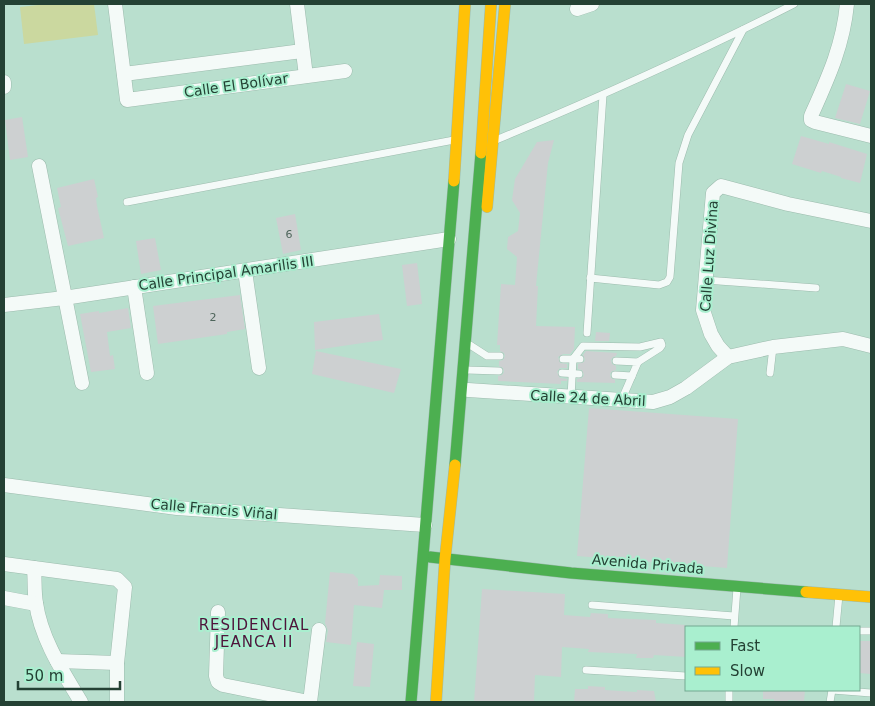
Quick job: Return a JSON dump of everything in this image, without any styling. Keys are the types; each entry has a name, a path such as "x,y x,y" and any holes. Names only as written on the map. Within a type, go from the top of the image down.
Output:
{"main road":[{"path":"411,702 457,140 465,4"},
{"path":"436,702 467,370 491,4"},
{"path":"468,344 494,141 505,4"},
{"path":"446,702 449,560 468,390 467,370"},
{"name":"Avenida Privada","path":"422,556 571,573 871,597"}],"street":[{"path":"115,4 124,74"},
{"path":"296,4 306,76"},
{"path":"578,9 592,4"},
{"path":"847,4 845,28 832,68 810,116 815,122 871,136"},
{"name":"Calle El Bolívar","path":"302,51 124,74 128,100 345,71"},
{"path":"4,82 4,87"},
{"path":"39,166 82,383"},
{"name":"Calle Luz Divina","path":"728,357 718,346 706,322 703,310 713,193 721,186 788,204 871,221"},
{"name":"Calle Principal Amarilis III","path":"4,305 64,298 449,239"},
{"path":"246,271 259,368"},
{"path":"134,287 147,373"},
{"name":"Calle 24 de Abril","path":"468,390 541,392 571,397 653,402 670,397 686,388 728,357 773,347 843,339 871,346"},
{"name":"Calle Francis Viñal","path":"4,485 177,508 425,525"},
{"path":"4,564 117,579 122,583 125,587 117,663 117,702"},
{"path":"34,568 36,604 43,630 57,660 81,702"},
{"path":"4,598 36,604"},
{"path":"218,612 216,676 218,682 223,685 309,702 319,630"},
{"path":"57,660 117,663"}],"lane":[{"path":"482,146 603,95 743,30 794,4"},
{"path":"590,278 659,285 667,282 670,277 679,164 683,149 688,135 743,30"},
{"path":"587,333 603,95"},
{"path":"127,202 457,140"},
{"path":"705,280 816,288"},
{"path":"571,397 576,373 576,359 583,346 640,347 655,342 662,343 660,348 638,362 622,399"},
{"path":"468,344 487,356 500,356"},
{"path":"770,373 773,347"},
{"path":"563,359 576,359"},
{"path":"616,361 638,362"},
{"path":"467,370 499,371"},
{"path":"562,373 576,373"},
{"path":"615,375 632,376"},
{"path":"734,626 737,586"},
{"path":"836,626 839,595"},
{"path":"592,605 734,616"},
{"path":"586,670 685,676"},
{"path":"845,691 871,693"}],"green space":[{"path":"47,4 94,4 98,35 24,44 20,7"}],"building":[{"path":"846,84 870,91 860,124 835,118"},
{"path":"22,117 28,157 10,160 5,120"},
{"path":"801,136 829,144 829,142 867,154 860,183 792,164"},
{"path":"554,140 548,163 536,286 538,286 536,326 575,327 574,349 570,354 563,354 558,357 560,363 567,364 567,368 560,368 557,372 560,378 567,379 567,381 561,381 561,384 498,381 498,376 504,372 503,368 499,366 499,361 503,360 505,356 500,351 500,345 497,345 501,284 515,285 517,257 507,249 508,237 518,231 520,213 512,200 515,179 537,142"},
{"path":"94,179 98,197 96,198 97,206 104,238 68,246 58,208 61,207 57,188"},
{"path":"295,214 301,250 283,254 276,218"},
{"path":"155,238 161,270 141,274 136,241"},
{"path":"417,263 422,304 407,306 402,265"},
{"path":"240,295 245,329 227,332 227,334 158,344 153,306"},
{"path":"128,308 131,328 107,332 110,356 113,355 115,369 91,372 80,314"},
{"path":"379,314 383,340 315,350 314,322"},
{"path":"596,332 610,333 609,341 595,341"},
{"path":"316,351 401,369 394,393 312,374"},
{"path":"586,351 617,353 611,360 612,364 616,366 616,370 610,374 615,383 577,382 577,379 582,378 584,375 582,370 578,369 578,364 584,362 583,355"},
{"path":"589,408 738,419 727,568 577,556"},
{"path":"330,572 353,574 358,579 358,586 379,585 380,575 402,576 402,590 384,590 382,608 354,605 351,645 326,642 328,631 325,623"},
{"path":"482,589 565,594 564,615 590,617 591,613 608,614 608,618 656,620 656,623 686,625 685,657 654,655 653,658 636,658 637,654 588,652 589,649 562,647 561,677 535,675 534,702 474,702"},
{"path":"860,641 871,641 871,674 860,673"},
{"path":"357,642 374,644 370,687 353,686"},
{"path":"588,686 605,687 605,690 654,691 656,702 574,702 575,689 588,689"},
{"path":"763,691 805,691 804,701 788,700 788,702 774,702 774,699 763,699"}],"traffic: fast":[{"path":"455,465 481,153"},
{"path":"411,702 454,181"},
{"path":"430,557 571,573 806,592"}],"traffic: slow":[{"path":"454,181 465,4"},
{"path":"481,153 491,4"},
{"path":"487,207 505,4"},
{"path":"436,702 445,559 455,465"},
{"path":"806,592 871,597"}],"district":[{"name":"RESIDENCIAL JEANCA II","path":"254,634"}]}
